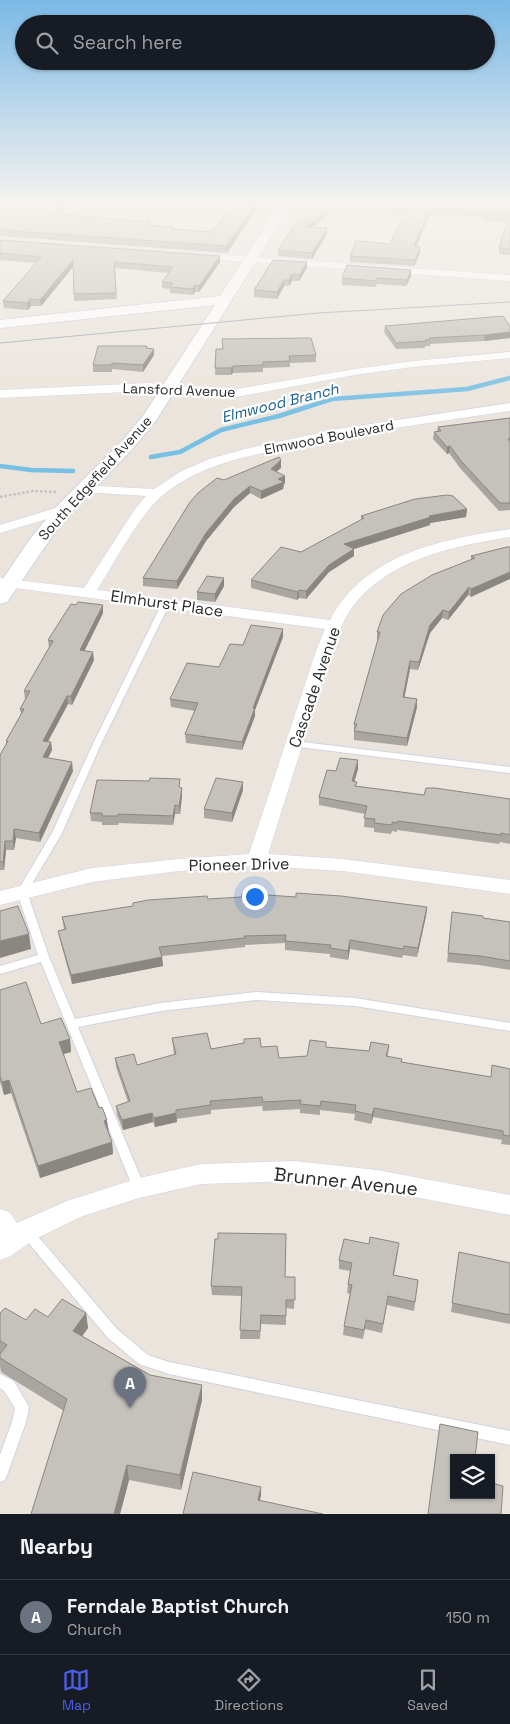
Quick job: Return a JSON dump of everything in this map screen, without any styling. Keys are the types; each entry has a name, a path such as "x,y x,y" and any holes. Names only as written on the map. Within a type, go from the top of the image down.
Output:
{"street":[{"name":"South Edgefield Avenue","path":"3,588 42,535 62,502 84,488 132,441 171,388 241,275"},
{"path":"462,275 510,278"},
{"path":"0,324 225,300"},
{"name":"Lansford Avenue","path":"0,394 148,387 213,393 236,393 355,372 508,354"},
{"name":"Elmwood Boulevard","path":"88,593 142,509 157,493 207,465 244,453 372,427 510,408"},
{"path":"84,488 157,493"},
{"path":"0,529 62,502"},
{"name":"Cascade Avenue","path":"257,860 334,625 352,597 370,580 396,564 455,543 510,533"},
{"name":"Elmhurst Place","path":"3,588 88,593 334,625"},
{"name":"Pioneer Drive","path":"0,898 92,876 179,865 257,860 343,865 510,888"},
{"name":"Brunner Avenue","path":"10,1235 76,1208 139,1188 201,1174 295,1171 377,1180 510,1204"}],"lane":[{"path":"139,1188 44,957 22,892 57,833 97,744 166,604"},
{"path":"294,744 510,770"},
{"path":"0,970 44,957"},
{"path":"71,1024 162,1007 257,996 355,1002 510,1027"},
{"path":"10,1235 112,1333 144,1360 169,1368 510,1438"},
{"path":"0,1380 9,1386 22,1407 19,1422 0,1475"}],"path":[{"path":"0,497 33,491 62,502"}],"building":[{"path":"26,275 61,275 40,300 30,299 27,303 3,301"},
{"path":"73,275 115,275 116,293 74,294"},
{"path":"167,275 207,275 199,286 195,285 193,289 170,287 173,283 162,282"},
{"path":"264,275 292,275 289,280 284,280 277,292 254,290"},
{"path":"343,275 409,275 407,280 377,278 376,281 342,278"},
{"path":"503,316 510,326 510,332 429,338 430,340 426,341 396,343 385,326"},
{"path":"311,338 316,355 289,356 290,361 263,362 263,365 215,368 216,349 223,349 222,339"},
{"path":"98,346 147,346 146,348 154,349 143,365 112,363 112,365 93,365"},
{"path":"510,418 510,439 508,439 510,442 510,503 500,503 461,461 450,446 447,447 434,432 441,431 438,427"},
{"path":"279,457 281,460 271,469 285,476 278,479 284,482 261,491 250,486 234,499 206,533 177,581 143,578 190,502 198,493 217,478 224,480"},
{"path":"453,496 467,509 429,516 431,517 344,544 354,549 329,565 306,591 299,590 298,592 251,580 281,547 301,552 364,518 361,516 415,499"},
{"path":"510,547 510,572 471,589 469,587 449,612 443,610 430,625 419,662 410,661 403,697 417,699 407,738 354,731 357,724 354,724 380,632 377,632 383,615 401,594 432,575 475,558 471,556"},
{"path":"207,576 224,578 215,594 197,592"},
{"path":"78,602 103,605 80,650 93,652 71,696 67,696 43,741 51,742 43,757 72,762 39,833 14,829 13,841 5,841 3,862 0,862 0,755 24,709 20,709 30,691 24,691 53,641 48,640 71,604 76,605"},
{"path":"251,625 283,629 242,742 185,734 198,703 170,699 187,663 219,667 230,644 243,645"},
{"path":"340,758 358,760 352,781 357,782 355,786 424,795 426,788 435,788 510,799 510,835 398,821 397,823 392,822 392,825 374,823 375,819 364,818 367,806 319,797 327,770 336,771"},
{"path":"150,778 180,779 179,787 182,788 179,806 175,805 173,816 118,814 118,816 102,816 102,813 90,813 97,780 149,781"},
{"path":"216,778 243,782 232,813 204,809"},
{"path":"296,893 341,896 427,907 418,948 404,946 403,949 350,940 348,951 330,948 331,945 285,941 286,935 244,936 245,938 159,947 162,957 71,975 58,931 66,929 62,917 133,906 133,903 148,900 207,896 208,899 242,897 242,894 296,897"},
{"path":"18,906 29,934 0,941 0,911"},
{"path":"452,912 510,922 510,961 448,953"},
{"path":"26,982 41,1024 61,1018 70,1039 59,1042 77,1092 91,1088 99,1108 102,1107 107,1120 104,1121 112,1142 38,1166 9,1080 2,1082 0,1076 0,990"},
{"path":"207,1033 211,1049 244,1043 244,1039 260,1038 261,1047 277,1046 279,1058 307,1056 310,1040 326,1042 326,1047 369,1051 371,1042 389,1045 386,1056 402,1059 401,1062 491,1077 492,1065 510,1069 510,1136 503,1135 503,1131 374,1108 372,1115 355,1111 356,1105 321,1101 320,1106 300,1104 301,1100 263,1102 262,1097 210,1101 211,1105 176,1110 176,1113 154,1118 152,1113 122,1120 116,1106 130,1101 115,1058 134,1054 137,1065 176,1054 172,1038"},
{"path":"218,1233 286,1234 285,1277 295,1277 295,1300 286,1300 286,1316 261,1315 260,1331 240,1330 242,1287 211,1286 215,1239 218,1239"},
{"path":"370,1237 399,1243 393,1275 418,1280 415,1302 388,1296 383,1324 366,1320 364,1330 344,1326 352,1285 348,1284 352,1263 339,1260 344,1239 369,1244"},
{"path":"459,1252 510,1263 510,1315 452,1303"},
{"path":"62,1299 86,1313 73,1331 150,1375 202,1385 180,1475 127,1465 114,1514 31,1514 67,1399 0,1358 0,1354 7,1345 0,1341 0,1313 5,1308 26,1320 35,1309 48,1317"},
{"path":"440,1424 478,1432 475,1454 450,1454 450,1499 495,1499 495,1484 503,1486 501,1514 428,1514"},
{"path":"193,1472 261,1487 258,1500 323,1514 183,1514"}],"waterway":[{"name":"Elmwood Branch","path":"151,457 180,452 221,430 279,416 332,399 467,389 510,378"},
{"name":"Elmwood Branch","path":"0,466 31,470 73,471"}],"tram line":[{"path":"0,343 318,313 510,302"}],"place":[{"name":"Ferndale Baptist Church","path":"130,1408"}]}
